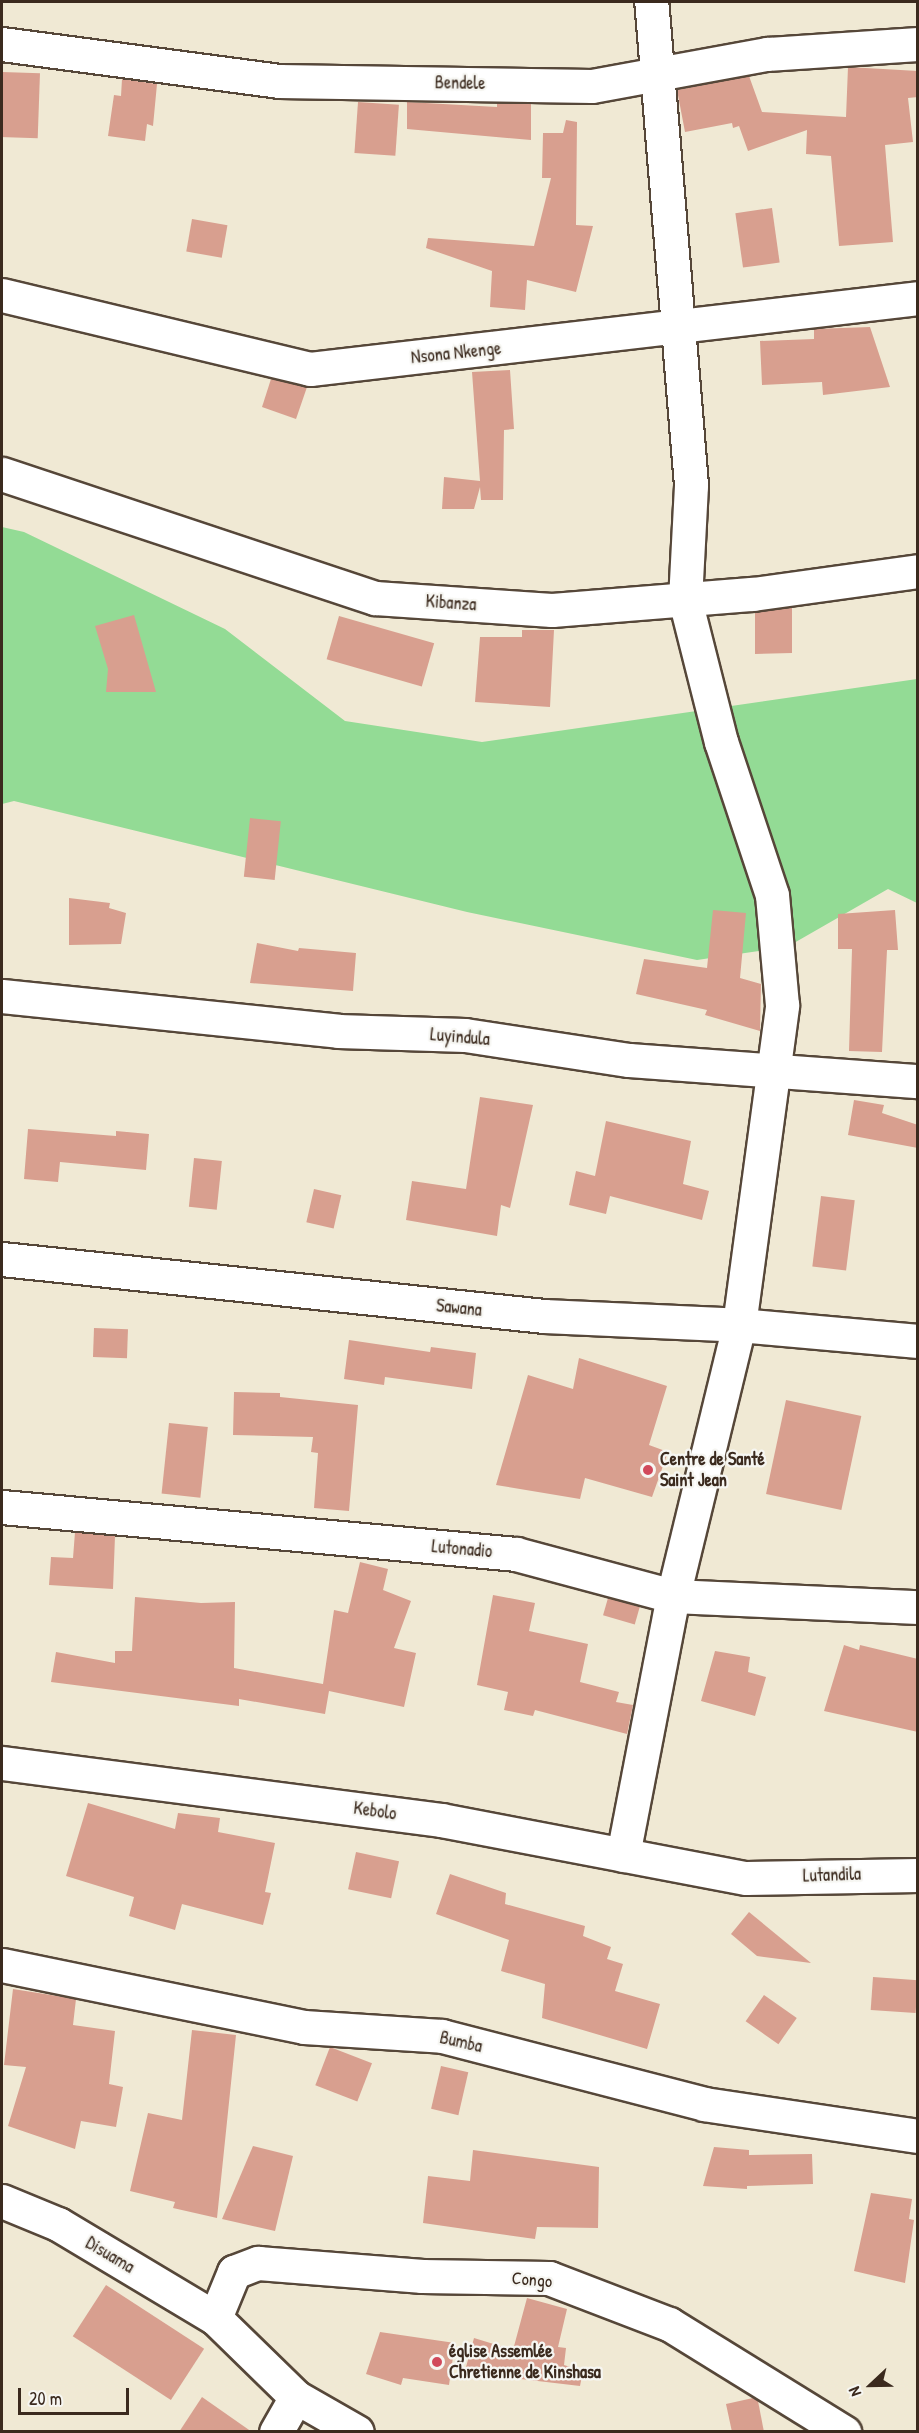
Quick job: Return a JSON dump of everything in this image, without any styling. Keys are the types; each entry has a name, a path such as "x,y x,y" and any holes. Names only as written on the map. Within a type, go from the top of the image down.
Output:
{"street":[{"path":"623,1855 673,1596 739,1325 782,1005 772,895 721,742 686,600 691,485 676,328 662,110 655,74 651,2"},
{"name":"Bendele","path":"2,44 279,81 592,86 766,54 918,44"},
{"name":"Nsona Nkenge","path":"2,295 310,369 918,298"},
{"name":"Kibanza","path":"2,474 375,598 552,610 686,600 918,572"},
{"name":"Luyindula","path":"2,996 338,1031 465,1035 629,1060 918,1081"},
{"name":"Sawana","path":"2,1259 544,1316 739,1325 918,1341"},
{"name":"Lutonadio","path":"2,1507 516,1554 673,1596 918,1607"},
{"name":"Kebolo","path":"2,1762 441,1820 746,1878"},
{"name":"Lutandila","path":"746,1878 918,1875"},
{"name":"Bumba","path":"2,1965 304,2027 442,2036 704,2104 918,2136"},
{"name":"Disuama","path":"2,2201 58,2224 215,2318 296,2397 357,2432"},
{"name":"Congo","path":"215,2318 234,2272 258,2263 422,2276 549,2278 669,2324 844,2432"},
{"path":"276,2432 296,2397"}],"green space":[{"path":"2,527 24,532 225,629 345,721 482,742 917,679 917,903 888,889 787,947 697,960 467,912 14,801 2,804"}],"building":[{"path":"848,67 918,71 918,97 908,98 913,142 885,145 893,242 839,246 831,156 806,154 807,130 748,151 739,126 733,128 732,123 685,132 677,90 749,76 762,112 846,117"},
{"path":"2,72 40,73 38,138 2,137"},
{"path":"122,79 157,84 153,126 147,124 145,141 108,136 114,95 121,96"},
{"path":"358,102 399,105 395,156 354,153"},
{"path":"407,102 497,107 497,103 531,104 531,140 407,129"},
{"path":"566,120 577,122 576,225 593,226 576,292 527,280 525,310 490,307 492,271 426,248 428,238 534,246 551,178 542,178 543,133 563,133"},
{"path":"772,208 780,262 743,268 735,213"},
{"path":"192,219 227,225 222,258 186,251"},
{"path":"870,327 890,387 823,395 822,382 762,385 760,341 814,339 814,329"},
{"path":"510,370 514,429 504,430 503,500 481,500 480,487 474,509 442,509 444,477 480,481 472,372"},
{"path":"271,379 307,387 296,419 262,407"},
{"path":"792,608 792,653 755,654 755,613"},
{"path":"134,615 156,692 106,692 108,669 95,626"},
{"path":"339,616 434,643 422,687 327,659"},
{"path":"522,630 554,630 550,707 475,702 480,637 522,637"},
{"path":"250,818 281,821 275,880 244,877"},
{"path":"69,898 110,903 109,908 126,913 121,944 69,945"},
{"path":"713,910 746,913 740,978 761,984 760,1031 705,1015 707,1010 636,994 644,959 707,968"},
{"path":"895,910 898,950 887,950 882,1052 849,1051 852,949 838,949 838,914"},
{"path":"257,943 298,951 299,948 356,953 353,991 250,983"},
{"path":"480,1097 533,1105 510,1208 501,1205 497,1236 406,1220 412,1181 466,1189"},
{"path":"854,1100 884,1105 882,1113 918,1125 918,1148 848,1135"},
{"path":"606,1121 691,1141 683,1184 709,1191 702,1220 610,1196 606,1214 569,1205 576,1171 595,1176"},
{"path":"28,1129 116,1136 116,1131 149,1134 146,1170 60,1162 58,1182 24,1179"},
{"path":"194,1158 222,1161 217,1210 189,1207"},
{"path":"314,1189 341,1195 334,1228 306,1222"},
{"path":"821,1196 855,1200 846,1271 812,1266"},
{"path":"94,1328 128,1329 127,1358 93,1357"},
{"path":"349,1340 430,1352 431,1347 476,1353 472,1389 385,1377 384,1385 344,1379"},
{"path":"579,1358 667,1386 649,1445 668,1452 652,1497 585,1478 580,1499 496,1485 528,1375 573,1389"},
{"path":"234,1392 280,1393 280,1397 358,1405 349,1511 314,1508 318,1453 311,1452 313,1437 233,1435"},
{"path":"786,1400 861,1416 841,1510 766,1494"},
{"path":"169,1423 208,1427 200,1498 162,1494"},
{"path":"75,1532 115,1536 113,1589 49,1585 51,1557 73,1558"},
{"path":"360,1562 388,1569 383,1590 411,1601 394,1648 416,1653 404,1707 329,1691 325,1714 239,1699 239,1706 51,1682 56,1652 115,1663 115,1651 132,1651 135,1597 201,1603 235,1602 234,1668 323,1684 334,1610 348,1613"},
{"path":"493,1595 535,1603 529,1631 588,1644 580,1682 619,1692 616,1702 633,1705 627,1734 535,1710 533,1716 504,1710 508,1692 477,1685"},
{"path":"608,1598 640,1607 635,1624 603,1615"},
{"path":"844,1645 859,1650 860,1645 918,1659 918,1732 824,1711"},
{"path":"715,1651 750,1657 748,1672 766,1677 755,1716 701,1701"},
{"path":"88,1803 175,1829 178,1813 220,1818 218,1832 275,1843 265,1892 271,1893 263,1925 182,1904 175,1930 129,1916 134,1897 66,1876"},
{"path":"356,1852 399,1861 391,1898 348,1889"},
{"path":"450,1874 506,1893 505,1904 585,1926 583,1936 611,1947 607,1959 623,1964 615,1991 660,2004 647,2049 542,2018 545,1984 501,1971 509,1940 436,1914"},
{"path":"749,1912 811,1963 757,1956 731,1934"},
{"path":"873,1977 918,1980 916,2013 871,2010"},
{"path":"13,1989 76,1999 73,2025 115,2031 109,2084 123,2087 116,2127 81,2121 75,2149 8,2126 26,2067 4,2065"},
{"path":"764,1995 797,2018 778,2044 746,2021"},
{"path":"192,2030 236,2035 217,2218 173,2208 175,2202 130,2191 148,2113 182,2120"},
{"path":"330,2047 372,2063 357,2101 315,2085"},
{"path":"441,2066 468,2072 458,2115 431,2109"},
{"path":"253,2146 293,2156 275,2231 222,2219"},
{"path":"714,2147 749,2150 749,2155 812,2154 813,2184 747,2186 747,2189 703,2186"},
{"path":"473,2150 599,2167 598,2228 537,2227 535,2239 423,2223 428,2176 470,2181"},
{"path":"871,2193 912,2199 909,2219 914,2220 905,2283 854,2271"},
{"path":"106,2285 204,2349 171,2400 73,2336"},
{"path":"527,2298 567,2309 558,2347 566,2348 564,2365 583,2371 580,2386 503,2377 466,2367 474,2338 513,2350"},
{"path":"380,2332 455,2343 449,2385 403,2378 401,2385 366,2374"},
{"path":"202,2397 252,2432 179,2432"},
{"path":"753,2398 758,2401 764,2432 732,2432 726,2404"}],"place":[{"name":"Centre de Santé Saint Jean","path":"648,1470"},
{"name":"église Assemlée Chretienne de Kinshasa","path":"437,2362"}]}
